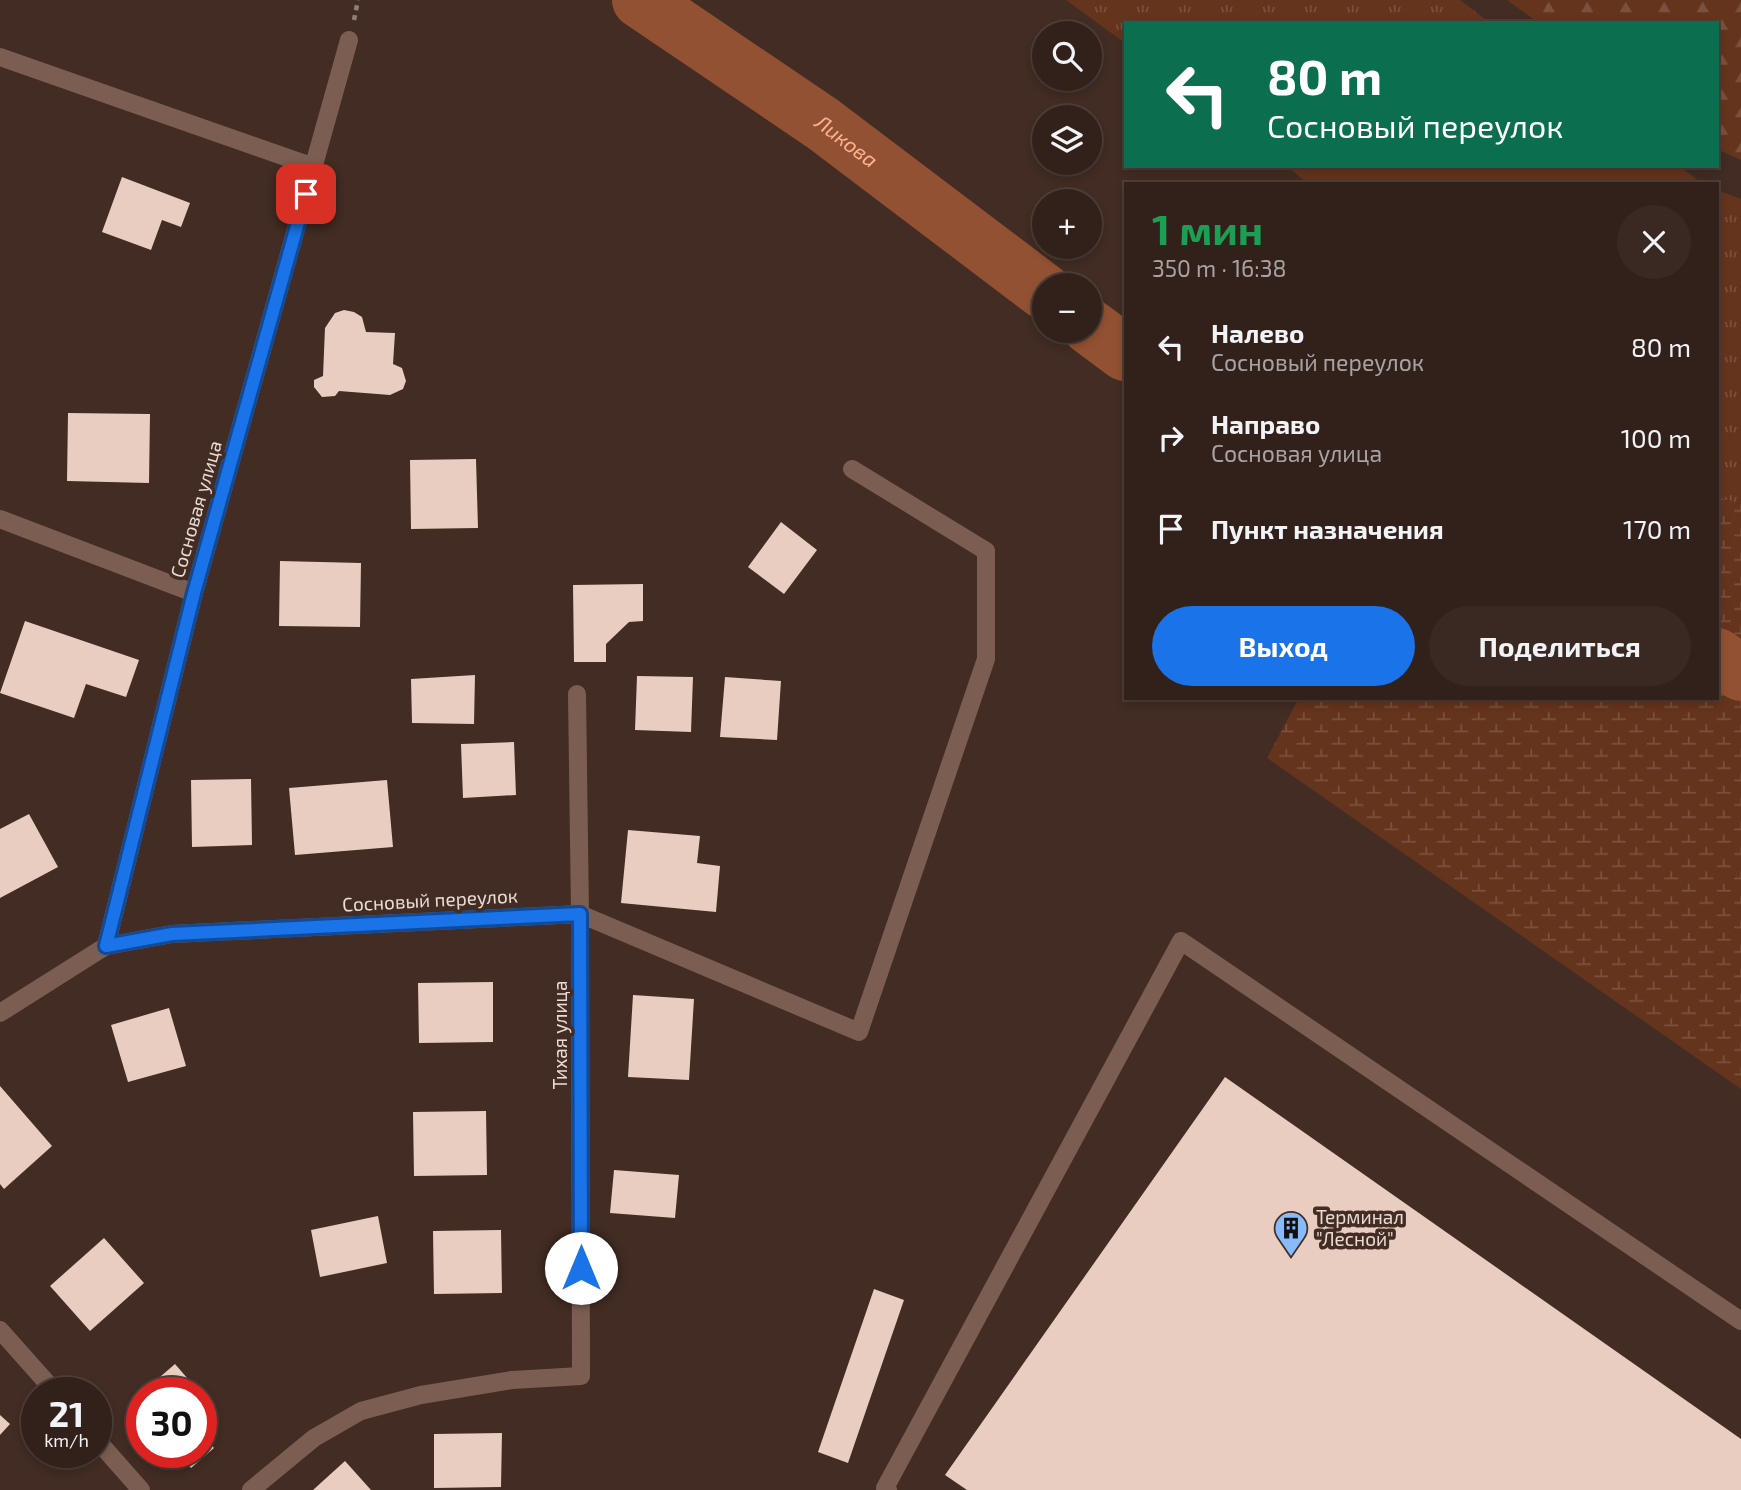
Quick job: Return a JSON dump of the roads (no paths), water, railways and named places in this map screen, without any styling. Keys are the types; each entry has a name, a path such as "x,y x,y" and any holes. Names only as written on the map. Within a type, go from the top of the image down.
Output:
{"street":[{"name":"Сосновая улица","path":"106,946 194,593 349,40"},
{"path":"0,57 314,167"},
{"name":"Сосновый переулок","path":"0,1013 106,946 172,934 580,914 859,1032 986,659 986,551 852,469"},
{"path":"0,519 194,593"},
{"name":"Тихая улица","path":"251,1490 314,1438 360,1411 421,1395 512,1380 581,1377 577,694"},
{"path":"888,1490 885,1488 1181,941 1741,1321"},
{"path":"0,1330 41,1377"},
{"path":"112,1457 141,1490"}],"waterway":[{"name":"Ликова","path":"640,0 823,124 1032,282"},
{"name":"Ликова","path":"1102,336 1124,352"},
{"name":"Ликова","path":"1719,657 1741,673"}],"place":[{"name":"Терминал \"Лесной\"","path":"1291,1258"}]}
